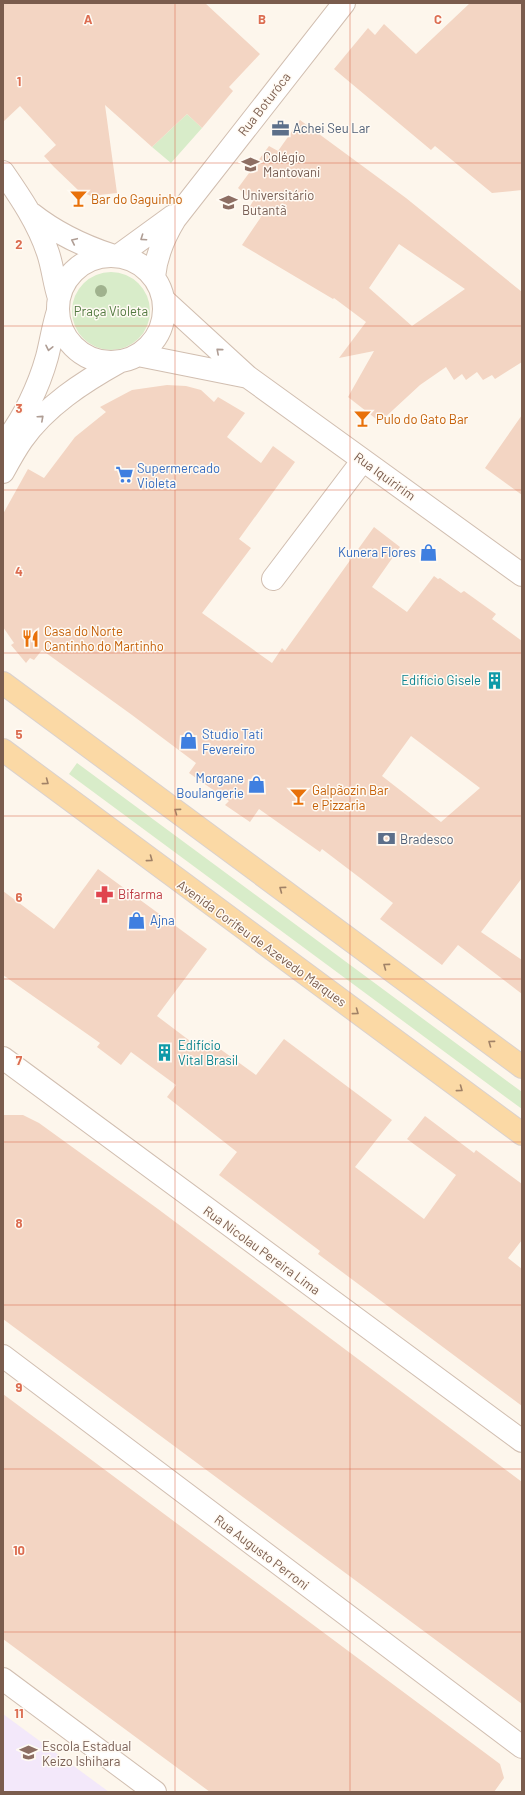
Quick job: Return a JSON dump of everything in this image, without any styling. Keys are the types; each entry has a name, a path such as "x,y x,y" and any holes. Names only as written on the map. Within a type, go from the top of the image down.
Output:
{"main road":[{"path":"3,682 522,1067"},
{"name":"Avenida Corifeu de Azevedo Marques","path":"3,750 13,766 522,1134"}],"street":[{"name":"Rua Boturóca","path":"154,277 155,263 161,247 170,228 185,205 344,3"},
{"path":"3,172 31,213 48,252 54,272 61,328 71,343 84,355 101,361 129,358"},
{"name":"Rua Boturóca","path":"114,256 153,232 185,205"},
{"path":"12,440 35,424 64,397 88,379 151,345 160,332 164,316 164,300 161,288 154,277 144,267 132,259 114,256 66,238 31,213"},
{"path":"3,472 12,440 47,358 59,304 66,281 77,267 93,259 114,256"},
{"name":"Rua Iquiririm","path":"164,300 248,377 522,576"},
{"name":"Rua Iquiririm","path":"129,358 248,377"},
{"path":"273,579 363,460"},
{"name":"Rua Nicolau Pereira Lima","path":"3,1058 522,1441"},
{"name":"Rua Augusto Perroni","path":"3,1356 522,1747"},
{"path":"3,1679 155,1792"}],"shaded area":[{"name":"Escola Estadual Keizo Ishihara","path":"3,1714 109,1792 3,1792"}],"green space":[{"path":"187,114 202,128 171,163 152,147"},
{"name":"Praça Violeta","path":"111,272 126,275 139,283 147,296 150,311 147,326 139,339 126,347 111,350 96,347 83,339 75,326 72,311 75,296 83,283 96,275"},
{"path":"77,763 522,1092 522,1109 69,774"}],"building":[{"path":"3,3 205,3 260,54 229,87 233,91 202,128 187,114 152,147 105,105 117,193 91,196 78,190 44,156 56,145 20,106 3,122"},
{"path":"470,3 522,3 522,190 492,193 435,146 431,150 334,69 368,28 375,35 384,24 416,54"},
{"path":"300,120 406,198 522,292 522,362 495,379 492,375 483,380 477,372 466,380 462,374 454,380 446,367 420,385 380,422 348,397 374,351 339,358 366,322 334,298 333,299 242,245 261,217 248,210 253,201 238,188 269,146 278,151","holes":["399,244 465,289 412,326 369,288"]},
{"path":"167,385 186,386 201,390 214,402 218,397 245,413 227,437 261,463 273,446 295,462 239,539 251,548 202,613 272,663 282,648 285,651 374,527 400,547 372,587 407,612 434,576 438,579 440,578 461,593 464,591 496,614 492,619 522,641 522,878 481,932 522,960 522,994 458,945 442,965 380,919 393,903 322,849 320,852 259,809 250,822 225,805 229,801 189,773 196,763 132,715 42,650 34,660 30,658 26,663 11,645 14,643 3,627 3,514 28,469 44,478 75,437 106,412 100,407 132,390","holes":["411,736 480,788 441,822 382,776"]},
{"path":"522,415 522,495 485,468"},
{"path":"98,869 207,949 157,1016 202,1050 209,1041 256,1075 284,1039 392,1120 355,1167 424,1219 456,1175 407,1139 425,1116 474,1153 476,1150 522,1184 522,1240 508,1258 522,1269 522,1406 318,1254 320,1251 219,1175 237,1152 167,1097 176,1085 131,1052 121,1065 97,1047 100,1043 3,975 3,891 54,929"},
{"path":"3,1115 23,1115 39,1123 158,1209 522,1482 522,1704 3,1319"},
{"path":"3,1394 500,1764 504,1778 494,1792 210,1792 3,1639"}],"place":[{"name":"Achei Seu Lar","path":"280,128"},
{"name":"Colégio Mantovani","path":"250,164"},
{"name":"Bar do Gaguinho","path":"78,199"},
{"name":"Universitário Butantã","path":"229,202"},
{"name":"Pulo do Gato Bar","path":"363,419"},
{"name":"Supermercado Violeta","path":"124,475"},
{"name":"Kunera Flores","path":"429,552"},
{"name":"Casa do Norte Cantinho do Martinho","path":"31,638"},
{"name":"Edifício Gisele","path":"494,680"},
{"name":"Studio Tati Fevereiro","path":"189,741"},
{"name":"Morgane Boulangerie","path":"257,785"},
{"name":"Galpãozin Bar e Pizzaria","path":"299,797"},
{"name":"Bradesco","path":"387,839"},
{"name":"Bifarma","path":"105,894"},
{"name":"Ajna","path":"137,920"},
{"name":"Edifício Vital Brasil","path":"165,1052"},
{"name":"Escola Estadual Keizo Ishihara","path":"29,1753"}]}
